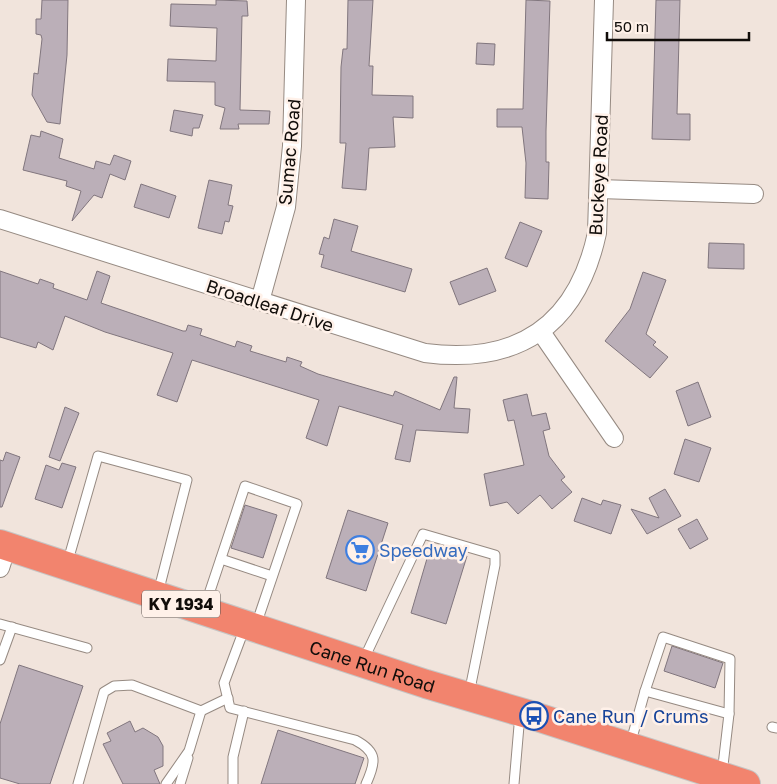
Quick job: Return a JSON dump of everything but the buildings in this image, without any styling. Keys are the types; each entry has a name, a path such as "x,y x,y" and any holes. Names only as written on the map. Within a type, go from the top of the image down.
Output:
{"highway":[{"name":"Cane Run Road","path":"2,553 67,566 362,663 520,711 734,780"}],"street":[{"name":"Sumac Road","path":"260,301 286,207 292,146 296,0"},
{"name":"Buckeye Road","path":"541,332 562,311 585,275 597,233 604,0"},
{"path":"599,189 754,194"},
{"name":"Broadleaf Drive","path":"0,219 425,353 454,356 493,352 541,332"},
{"path":"541,332 614,438"}],"lane":[{"path":"67,566 98,456 188,480 157,596"},
{"path":"203,611 245,486 297,504 272,576 224,683 230,708 355,740 366,746 373,754 374,767 366,784"},
{"path":"362,663 423,534 495,555 492,583 469,696"},
{"path":"220,559 272,576"},
{"path":"0,624 87,648"},
{"path":"0,660 12,627"},
{"path":"630,746 645,691 664,637 730,660 728,714 734,780"},
{"path":"78,784 104,692 114,686 132,686 201,711 228,698"},
{"path":"645,691 728,714"},
{"path":"180,784 201,711"},
{"path":"233,784 233,757 244,711"},
{"path":"514,784 520,711"},
{"path":"166,784 190,751"}],"place":[{"name":"Speedway","path":"360,550"},
{"name":"Cane Run / Crums","path":"534,716"}]}
